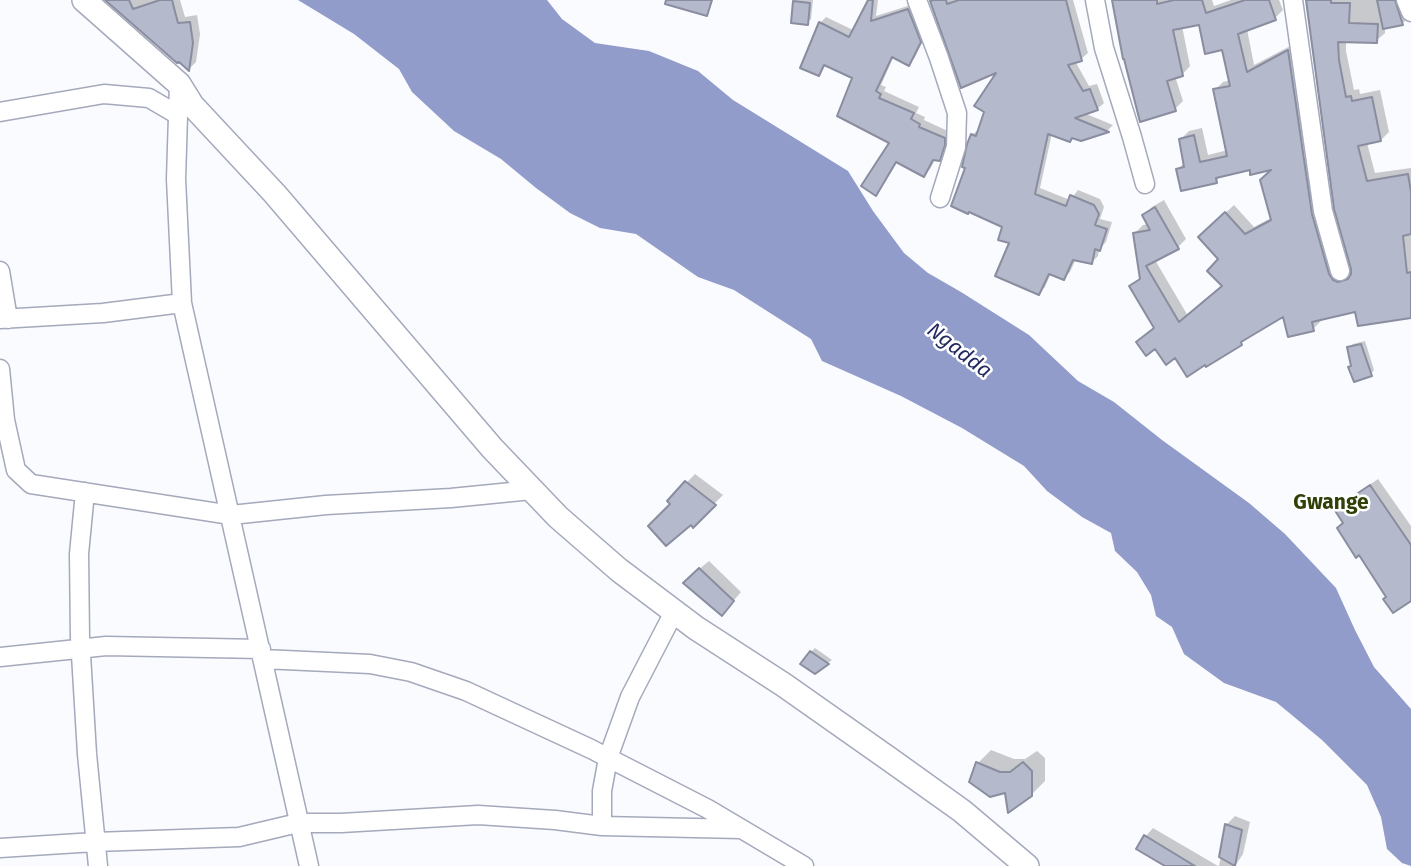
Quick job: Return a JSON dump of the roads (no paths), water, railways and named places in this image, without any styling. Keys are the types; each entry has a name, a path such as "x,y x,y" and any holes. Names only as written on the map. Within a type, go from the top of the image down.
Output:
{"street":[{"path":"85,0 179,84 192,105 275,194 492,448 558,517 619,570 674,612 785,685 892,761 961,811 1027,866"},
{"path":"918,0 957,113 956,147 940,198"},
{"path":"1095,0 1104,48 1144,184"},
{"path":"1293,0 1323,211 1340,271"},
{"path":"1406,0 1411,12"},
{"path":"179,84 176,179 182,303 309,866"},
{"path":"0,112 104,94 149,98 178,115"},
{"path":"0,271 4,319 103,313 182,303"},
{"path":"0,369 5,420 16,470 30,484 231,515 326,505 532,490"},
{"path":"85,492 79,554 81,648 99,866"},
{"path":"602,826 602,791 608,758 629,697 674,612"},
{"path":"0,657 106,646 262,654 370,664 411,672 466,691 608,758 708,809 804,866"},
{"path":"0,848 239,837 298,823 478,815 602,826 741,829"}],"water":[{"name":"Ngadda","path":"298,0 547,0 562,19 595,43 649,51 698,71 733,100 848,171 904,253 928,273 1029,335 1078,381 1114,402 1249,503 1285,534 1336,588 1374,667 1411,709 1411,866 1402,863 1387,849 1381,817 1367,785 1322,740 1276,702 1224,683 1184,654 1172,627 1156,616 1151,595 1137,572 1115,551 1111,533 1082,517 1047,491 1024,466 962,428 901,396 822,361 811,339 734,290 698,277 636,234 600,228 570,213 501,159 454,131 412,92 399,69 354,34"}],"district":[{"name":"Gwange","path":"1331,503"}]}
